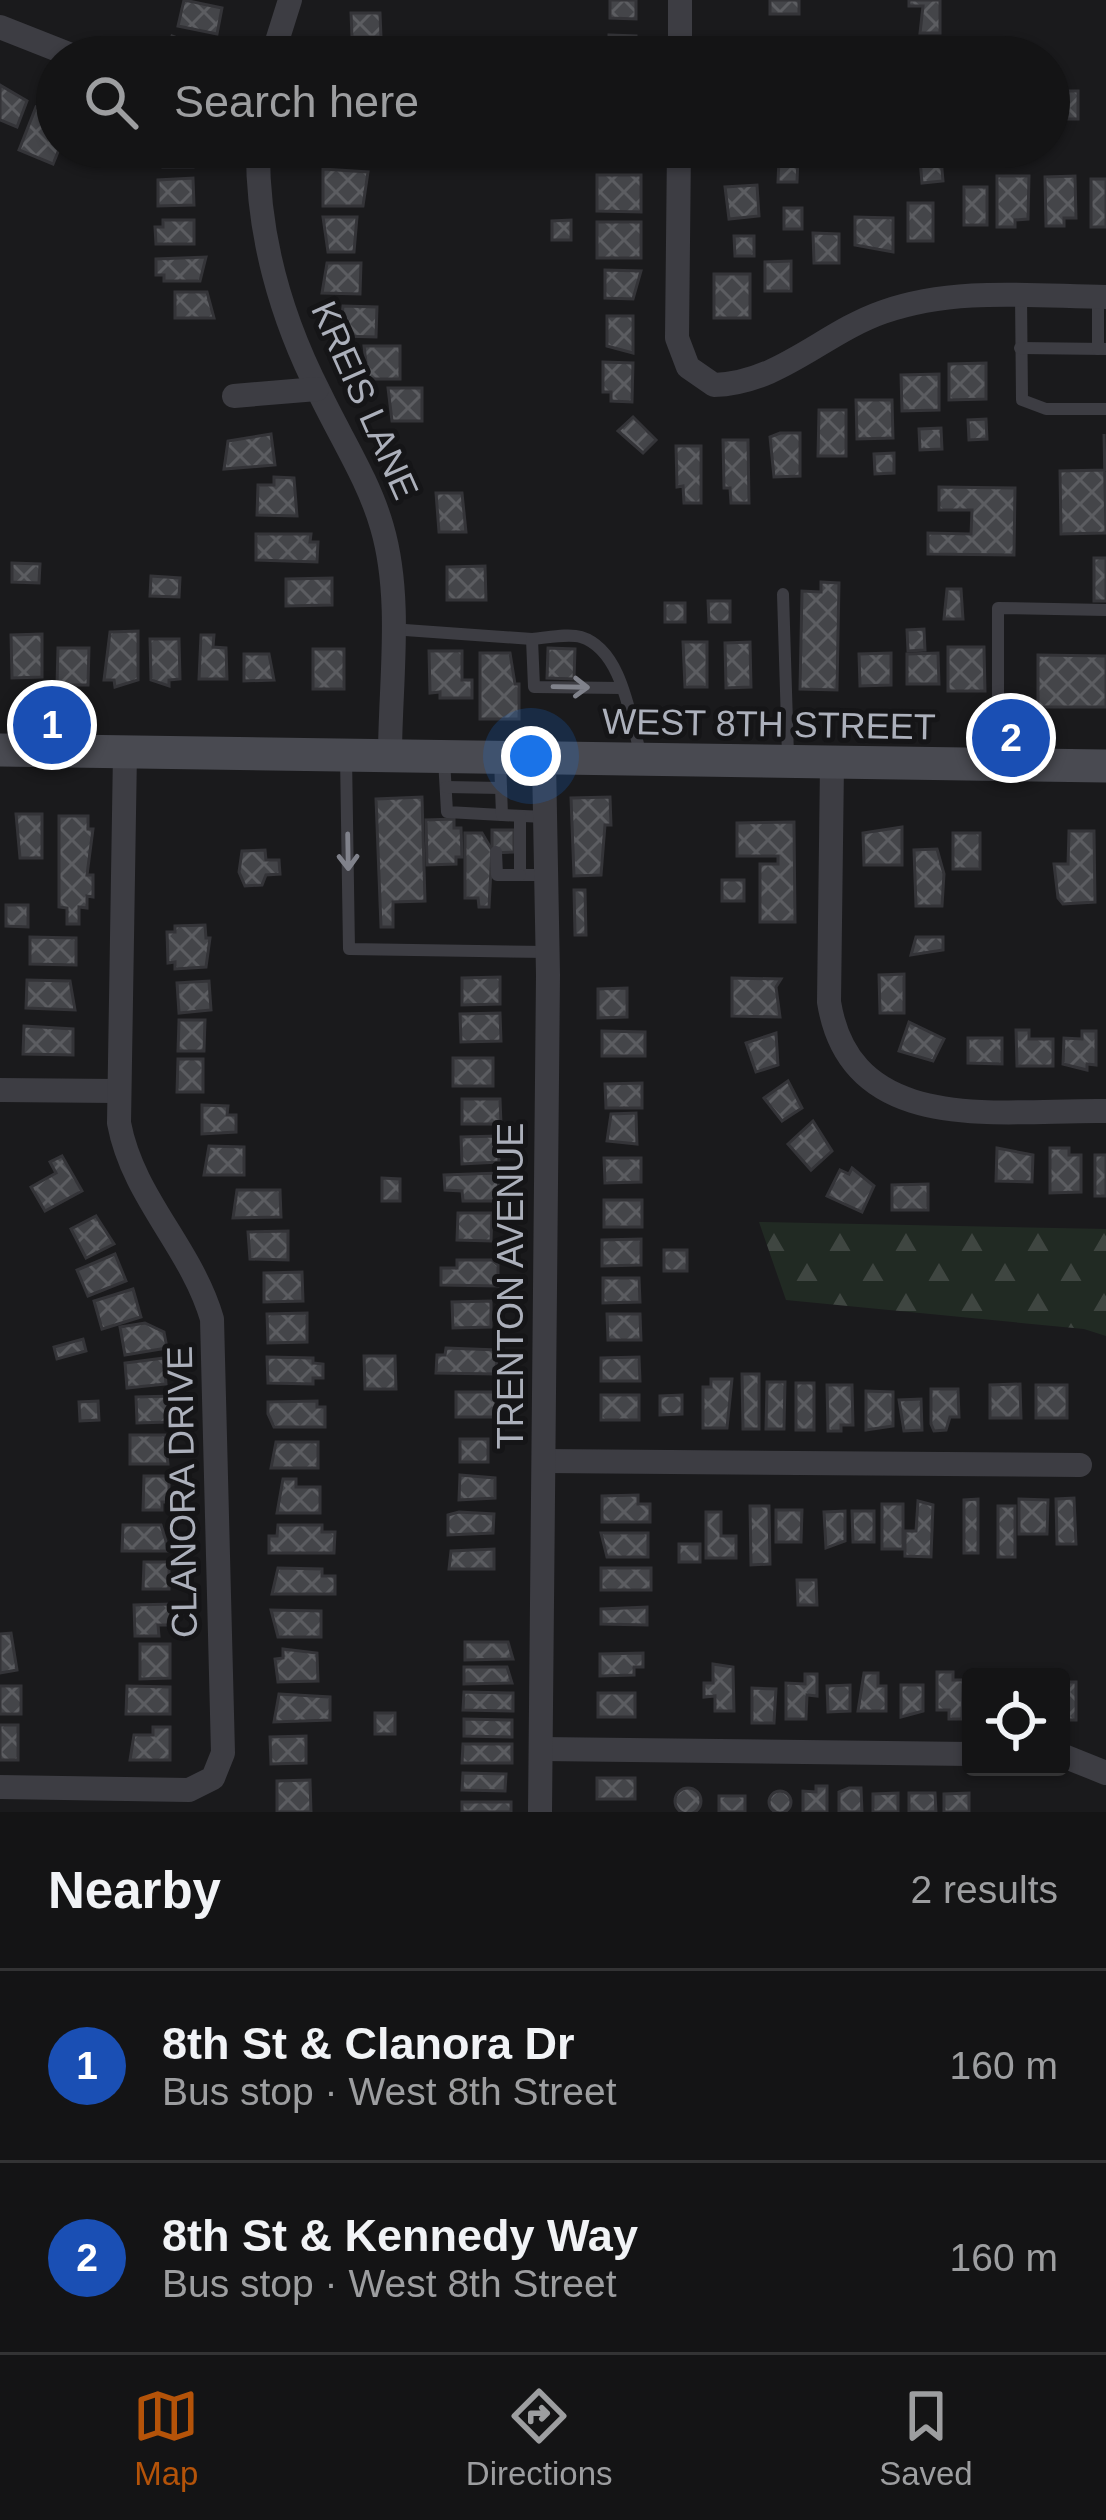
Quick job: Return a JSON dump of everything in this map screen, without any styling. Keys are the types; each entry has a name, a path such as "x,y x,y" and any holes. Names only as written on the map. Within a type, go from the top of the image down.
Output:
{"street":[{"path":"279,36 290,0"},
{"path":"680,0 680,36"},
{"path":"0,27 36,41"},
{"name":"KREIS LANE","path":"259,168 268,251 280,298 316,388 382,525 391,584 390,756"},
{"path":"679,168 676,338 688,367 714,385 783,368 841,331 915,302 1102,297"},
{"path":"234,396 316,388"},
{"name":"WEST 8TH STREET","path":"0,750 390,756 445,772 501,774 544,761 1106,766"},
{"name":"CLANORA DRIVE","path":"0,1786 189,1790 213,1778 223,1753 217,1347 193,1264 131,1169 116,1091 125,752"},
{"name":"TRENTON AVENUE","path":"541,1812 548,952 546,875 532,816 544,761"},
{"path":"832,764 829,1001 838,1039 853,1063 880,1089 934,1108 1106,1111"},
{"path":"0,1090 116,1091"},
{"path":"544,1461 1081,1465"},
{"path":"541,1749 962,1754"},
{"path":"1070,1759 1106,1773"}],"lane":[{"path":"1021,296 1022,400 1046,409 1106,409"},
{"path":"1020,349 1102,349 1102,297"},
{"path":"783,595 788,764"},
{"path":"998,766 998,608 1106,610"},
{"path":"391,629 532,639 580,637 605,653 643,762"},
{"path":"532,639 534,687 621,688"},
{"path":"346,755 350,949 548,952"},
{"path":"445,772 447,812 497,820 532,816 520,874"},
{"path":"497,820 501,774"},
{"path":"496,852 497,875 546,875"}],"green space":[{"path":"759,1222 1106,1229 1106,1336 1084,1329 786,1300"}],"building":[{"path":"184,0 222,8 217,34 178,26"},
{"path":"610,0 636,0 636,19 610,18"},
{"path":"770,0 799,0 799,14 770,14"},
{"path":"909,0 940,0 940,33 920,33 923,6 909,6"},
{"path":"351,13 380,13 381,36 352,36"},
{"path":"0,85 27,101 17,127 0,120"},
{"path":"1070,91 1078,91 1078,119 1070,119"},
{"path":"36,107 36,157 19,150"},
{"path":"779,168 798,168 797,182 778,182"},
{"path":"921,168 942,168 943,181 922,183"},
{"path":"323,169 368,172 363,206 323,206"},
{"path":"597,175 641,175 641,212 597,211"},
{"path":"997,176 1029,176 1028,219 1015,220 1015,227 997,227"},
{"path":"1075,176 1076,218 1064,218 1064,226 1046,226 1045,177"},
{"path":"193,178 194,205 158,206 158,180"},
{"path":"1091,179 1106,179 1106,227 1091,227"},
{"path":"757,185 759,216 729,219 725,187"},
{"path":"964,187 987,187 987,225 964,225"},
{"path":"908,203 933,203 933,241 908,241"},
{"path":"784,208 802,208 802,229 784,229"},
{"path":"323,217 357,217 354,252 328,252"},
{"path":"855,217 893,218 893,252 855,245"},
{"path":"163,220 194,220 194,244 156,244 155,227 163,227"},
{"path":"571,220 571,240 552,240 552,221"},
{"path":"597,222 641,222 641,258 597,258"},
{"path":"813,233 839,234 839,263 814,263"},
{"path":"734,236 754,236 754,256 735,256"},
{"path":"206,257 200,281 164,281 164,275 156,275 156,259"},
{"path":"791,261 791,291 765,291 765,262"},
{"path":"327,263 361,263 360,294 322,293"},
{"path":"605,270 641,271 633,299 605,298"},
{"path":"714,274 750,274 750,318 714,318"},
{"path":"175,292 207,292 214,318 175,318"},
{"path":"343,306 377,307 376,337 340,336"},
{"path":"607,316 633,316 633,353 607,346"},
{"path":"364,346 400,346 400,379 368,379"},
{"path":"603,362 633,363 632,402 611,401 611,392 603,392"},
{"path":"986,363 986,399 949,400 949,364"},
{"path":"939,374 939,410 902,411 901,375"},
{"path":"388,388 422,388 422,421 392,421"},
{"path":"856,400 892,400 893,438 857,439"},
{"path":"819,410 846,410 846,456 818,456"},
{"path":"633,417 656,440 643,453 618,431"},
{"path":"986,419 987,439 969,440 968,420"},
{"path":"941,428 942,449 920,450 919,429"},
{"path":"800,433 800,476 774,477 770,437"},
{"path":"271,434 275,465 224,469 228,441"},
{"path":"723,440 748,440 749,503 731,503 730,488 724,488"},
{"path":"676,446 701,446 701,503 684,503 683,486 677,487"},
{"path":"894,453 894,473 875,474 874,454"},
{"path":"1105,470 1106,533 1061,534 1060,471"},
{"path":"274,477 294,478 297,516 257,515 258,485 274,485"},
{"path":"939,487 1015,488 1014,555 928,554 928,533 971,534 972,510 939,510"},
{"path":"436,493 462,493 466,532 439,532"},
{"path":"256,534 311,534 310,542 318,542 317,562 256,560"},
{"path":"1094,558 1106,558 1106,601 1094,601"},
{"path":"12,563 40,564 39,583 12,582"},
{"path":"485,566 486,600 447,600 447,567"},
{"path":"151,576 180,578 179,597 150,596"},
{"path":"332,578 332,605 286,606 286,579"},
{"path":"821,582 839,583 837,690 800,689 802,591 821,592"},
{"path":"947,589 961,589 963,619 944,619"},
{"path":"708,601 730,601 730,622 709,622"},
{"path":"665,603 685,603 685,622 665,622"},
{"path":"924,629 925,650 908,651 907,630"},
{"path":"138,631 138,680 115,687 114,680 104,680 110,632"},
{"path":"42,634 42,677 12,678 11,635"},
{"path":"201,635 214,635 213,647 226,648 227,679 199,679"},
{"path":"150,639 179,639 180,679 169,680 169,686 151,680"},
{"path":"683,642 707,642 707,687 685,687"},
{"path":"750,642 751,687 726,688 725,643"},
{"path":"948,647 984,647 985,691 948,691"},
{"path":"58,648 89,648 88,685 57,685"},
{"path":"548,648 575,649 574,679 547,678"},
{"path":"313,649 344,649 344,689 313,689"},
{"path":"429,651 462,651 462,680 472,680 472,698 440,698 440,692 430,693"},
{"path":"480,653 510,653 515,684 519,684 519,719 480,719"},
{"path":"891,653 891,685 860,686 859,654"},
{"path":"938,653 939,684 907,684 907,654"},
{"path":"244,654 269,654 274,680 244,681"},
{"path":"1038,655 1106,656 1106,707 1038,707"},
{"path":"422,797 425,901 393,902 393,927 381,927 376,799"},
{"path":"610,797 611,825 605,825 601,875 574,876 571,798"},
{"path":"16,814 42,814 42,858 20,858"},
{"path":"59,816 88,816 88,829 93,829 87,875 93,875 93,897 87,896 87,908 79,907 79,924 67,924 67,908 59,907"},
{"path":"454,819 454,828 461,828 462,857 456,857 456,864 427,865 426,820"},
{"path":"794,822 795,922 760,922 760,864 778,864 778,856 737,856 737,823"},
{"path":"902,827 902,865 864,865 863,833"},
{"path":"492,830 514,830 514,852 492,853"},
{"path":"1069,831 1094,831 1095,902 1063,904 1058,898 1054,864 1068,864"},
{"path":"465,833 482,833 492,850 489,907 479,907 478,898 465,898"},
{"path":"953,833 980,833 980,869 953,869"},
{"path":"937,849 944,874 942,906 916,906 914,850"},
{"path":"265,850 266,860 279,860 280,874 266,875 262,885 245,886 239,872 242,851"},
{"path":"722,880 744,880 744,901 722,901"},
{"path":"574,890 585,890 586,935 575,935"},
{"path":"6,905 28,905 28,927 6,926"},
{"path":"205,925 206,938 210,938 206,967 175,969 175,962 168,963 167,932 175,932 175,926"},
{"path":"30,937 76,938 76,965 30,964"},
{"path":"916,937 943,937 943,950 911,955"},
{"path":"904,974 904,1013 880,1013 879,975"},
{"path":"500,977 500,1004 462,1005 462,978"},
{"path":"732,978 781,979 776,987 780,1017 732,1016"},
{"path":"27,980 70,981 75,1010 26,1008"},
{"path":"209,981 211,1010 179,1013 177,983"},
{"path":"627,988 627,1017 598,1018 598,989"},
{"path":"500,1013 501,1041 461,1042 460,1014"},
{"path":"179,1020 205,1020 204,1051 178,1051"},
{"path":"909,1022 944,1039 933,1061 899,1051"},
{"path":"24,1026 73,1029 73,1055 23,1054"},
{"path":"1016,1030 1029,1030 1029,1039 1053,1039 1053,1066 1017,1066"},
{"path":"602,1031 645,1032 645,1056 602,1056"},
{"path":"1082,1031 1096,1031 1096,1065 1087,1064 1087,1070 1063,1064 1064,1038 1082,1039"},
{"path":"776,1033 778,1065 756,1072 746,1043"},
{"path":"968,1038 1002,1038 1002,1064 968,1063"},
{"path":"453,1058 493,1058 493,1086 453,1086"},
{"path":"178,1059 203,1059 203,1092 177,1092"},
{"path":"788,1081 802,1108 782,1121 764,1098"},
{"path":"642,1083 642,1108 606,1108 605,1084"},
{"path":"462,1099 500,1099 501,1124 462,1124"},
{"path":"202,1105 228,1106 227,1115 236,1115 236,1132 202,1134"},
{"path":"636,1113 637,1144 607,1141 611,1114"},
{"path":"813,1121 832,1151 811,1170 788,1144"},
{"path":"498,1136 499,1162 462,1164 461,1137"},
{"path":"209,1146 244,1147 244,1175 204,1175"},
{"path":"997,1148 1033,1155 1032,1182 996,1181"},
{"path":"1050,1148 1069,1148 1069,1155 1081,1155 1081,1192 1050,1193"},
{"path":"1095,1155 1106,1155 1106,1196 1095,1196"},
{"path":"62,1156 82,1191 45,1211 31,1187 56,1173 50,1162"},
{"path":"604,1158 641,1158 641,1182 605,1183"},
{"path":"852,1168 874,1186 862,1212 827,1196 840,1170 849,1174"},
{"path":"499,1173 498,1201 463,1201 462,1191 445,1190 444,1175"},
{"path":"382,1178 400,1179 400,1201 382,1201"},
{"path":"928,1184 928,1210 892,1210 892,1185"},
{"path":"237,1190 280,1190 281,1217 233,1218"},
{"path":"604,1200 642,1200 642,1227 604,1227"},
{"path":"458,1213 492,1213 491,1241 457,1240"},
{"path":"96,1216 114,1244 86,1258 71,1229"},
{"path":"288,1231 288,1260 250,1259 248,1232"},
{"path":"641,1239 641,1265 602,1266 602,1240"},
{"path":"664,1250 687,1250 687,1271 664,1271"},
{"path":"115,1254 126,1281 88,1296 77,1270"},
{"path":"457,1260 492,1260 498,1265 498,1286 441,1285 441,1268 457,1268"},
{"path":"302,1272 303,1301 264,1302 264,1273"},
{"path":"603,1278 639,1278 640,1302 603,1303"},
{"path":"133,1289 141,1317 102,1329 94,1301"},
{"path":"491,1301 491,1327 453,1328 452,1302"},
{"path":"307,1313 307,1342 268,1343 267,1314"},
{"path":"607,1314 640,1314 641,1340 608,1340"},
{"path":"145,1323 164,1332 167,1348 125,1355 120,1327"},
{"path":"83,1339 86,1351 57,1359 54,1347"},
{"path":"446,1348 497,1350 496,1374 436,1373 437,1355 445,1355"},
{"path":"364,1356 395,1356 396,1389 365,1389"},
{"path":"267,1357 313,1358 313,1363 323,1364 323,1378 313,1378 313,1384 268,1383"},
{"path":"639,1357 640,1381 601,1381 601,1358"},
{"path":"164,1358 166,1384 127,1388 125,1363"},
{"path":"742,1374 759,1374 759,1429 743,1429"},
{"path":"711,1379 732,1379 727,1428 703,1428 703,1387 711,1387"},
{"path":"767,1382 785,1382 784,1429 766,1429"},
{"path":"796,1383 814,1383 814,1430 796,1430"},
{"path":"1020,1384 1021,1418 990,1418 990,1385"},
{"path":"827,1385 852,1385 853,1425 841,1425 841,1431 828,1431"},
{"path":"1036,1385 1067,1385 1067,1418 1036,1418"},
{"path":"931,1389 958,1389 959,1417 950,1417 946,1430 934,1431 931,1424"},
{"path":"866,1391 893,1392 893,1426 866,1430"},
{"path":"456,1392 496,1392 496,1417 456,1417"},
{"path":"601,1395 639,1395 639,1420 601,1420"},
{"path":"682,1395 682,1414 660,1415 660,1396"},
{"path":"173,1396 169,1422 137,1423 136,1397"},
{"path":"921,1399 922,1430 904,1431 899,1400"},
{"path":"98,1401 99,1420 80,1421 79,1402"},
{"path":"317,1401 317,1407 325,1407 325,1427 274,1427 268,1414 268,1402"},
{"path":"130,1435 165,1435 168,1464 130,1464"},
{"path":"460,1439 488,1439 488,1462 460,1462"},
{"path":"276,1442 318,1442 318,1468 271,1468"},
{"path":"460,1475 495,1478 495,1498 459,1500"},
{"path":"144,1476 169,1476 169,1502 162,1502 162,1510 143,1510"},
{"path":"283,1479 296,1479 296,1487 320,1487 320,1513 277,1513"},
{"path":"638,1495 638,1504 650,1504 650,1522 602,1522 602,1496"},
{"path":"1074,1498 1076,1544 1057,1544 1056,1499"},
{"path":"978,1499 978,1553 964,1553 964,1500"},
{"path":"1019,1499 1048,1500 1047,1534 1019,1534"},
{"path":"918,1501 933,1505 931,1557 905,1556 905,1531 916,1531"},
{"path":"882,1504 903,1504 903,1549 882,1549"},
{"path":"750,1506 769,1506 770,1564 751,1565"},
{"path":"998,1506 1015,1506 1015,1557 998,1557"},
{"path":"776,1510 802,1510 801,1542 776,1542"},
{"path":"845,1511 845,1541 826,1548 824,1512"},
{"path":"852,1511 874,1511 874,1542 853,1542"},
{"path":"706,1512 721,1512 721,1536 736,1536 736,1558 706,1558"},
{"path":"494,1514 493,1533 448,1535 448,1515"},
{"path":"123,1525 161,1525 169,1551 122,1551"},
{"path":"278,1525 322,1525 322,1532 335,1532 334,1553 269,1553 269,1536 277,1536"},
{"path":"601,1533 648,1533 648,1557 607,1557"},
{"path":"679,1544 700,1544 700,1562 679,1562"},
{"path":"494,1549 494,1569 449,1569 451,1551"},
{"path":"144,1562 169,1562 169,1589 143,1589"},
{"path":"278,1568 322,1569 322,1576 335,1576 335,1594 272,1594"},
{"path":"601,1568 651,1568 651,1590 601,1590"},
{"path":"797,1580 816,1580 817,1605 798,1605"},
{"path":"172,1604 172,1625 158,1625 159,1636 135,1636 134,1605"},
{"path":"647,1607 647,1625 601,1624 601,1609"},
{"path":"271,1610 321,1611 321,1637 278,1637"},
{"path":"11,1633 17,1670 0,1673 0,1634"},
{"path":"465,1642 508,1642 513,1659 465,1660"},
{"path":"140,1644 170,1644 170,1678 140,1679"},
{"path":"283,1649 317,1653 318,1681 278,1682 275,1659 283,1658"},
{"path":"643,1653 643,1667 634,1667 634,1675 600,1676 600,1654"},
{"path":"713,1664 733,1667 734,1711 715,1711 715,1696 704,1697 704,1683 713,1683"},
{"path":"464,1667 507,1667 512,1683 464,1684"},
{"path":"937,1672 953,1672 953,1680 962,1680 962,1719 949,1719 949,1710 937,1710"},
{"path":"864,1673 878,1673 878,1686 886,1686 886,1711 858,1711"},
{"path":"805,1674 817,1674 817,1696 807,1695 806,1719 786,1719 786,1683 805,1684"},
{"path":"1070,1682 1076,1682 1076,1720 1070,1720"},
{"path":"850,1685 850,1711 828,1712 827,1686"},
{"path":"901,1685 923,1685 923,1711 901,1717"},
{"path":"0,1686 21,1686 21,1714 0,1714"},
{"path":"127,1686 170,1687 170,1714 126,1714"},
{"path":"752,1688 776,1689 774,1723 752,1723"},
{"path":"464,1692 513,1693 513,1711 463,1710"},
{"path":"598,1693 635,1693 635,1717 598,1717"},
{"path":"279,1694 330,1697 330,1720 274,1722"},
{"path":"375,1713 395,1713 395,1734 375,1734"},
{"path":"464,1719 512,1720 512,1737 464,1736"},
{"path":"0,1725 18,1725 18,1760 0,1760"},
{"path":"153,1727 170,1727 170,1760 130,1760 134,1735 153,1735"},
{"path":"306,1736 306,1763 271,1764 270,1737"},
{"path":"463,1744 512,1744 512,1763 462,1763"},
{"path":"463,1773 506,1774 505,1791 462,1790"},
{"path":"597,1778 635,1778 635,1799 597,1799"},
{"path":"310,1780 311,1812 277,1812 277,1781"},
{"path":"816,1786 827,1786 827,1812 803,1812 803,1791 816,1792"},
{"path":"861,1788 862,1812 839,1812 839,1792"},
{"path":"683,1789 693,1789 700,1796 694,1812 682,1812 676,1806 676,1796"},
{"path":"898,1793 898,1812 873,1812 873,1794"},
{"path":"909,1793 935,1793 936,1812 909,1812"},
{"path":"969,1793 969,1812 944,1812 944,1794"},
{"path":"772,1794 788,1794 788,1810 772,1810"},
{"path":"719,1796 745,1796 745,1812 719,1812"},
{"path":"462,1802 511,1802 511,1812 462,1812"}],"place":[{"name":"8th St & Clanora Dr","path":"52,725"},
{"name":"8th St & Kennedy Way","path":"1011,738"}]}
